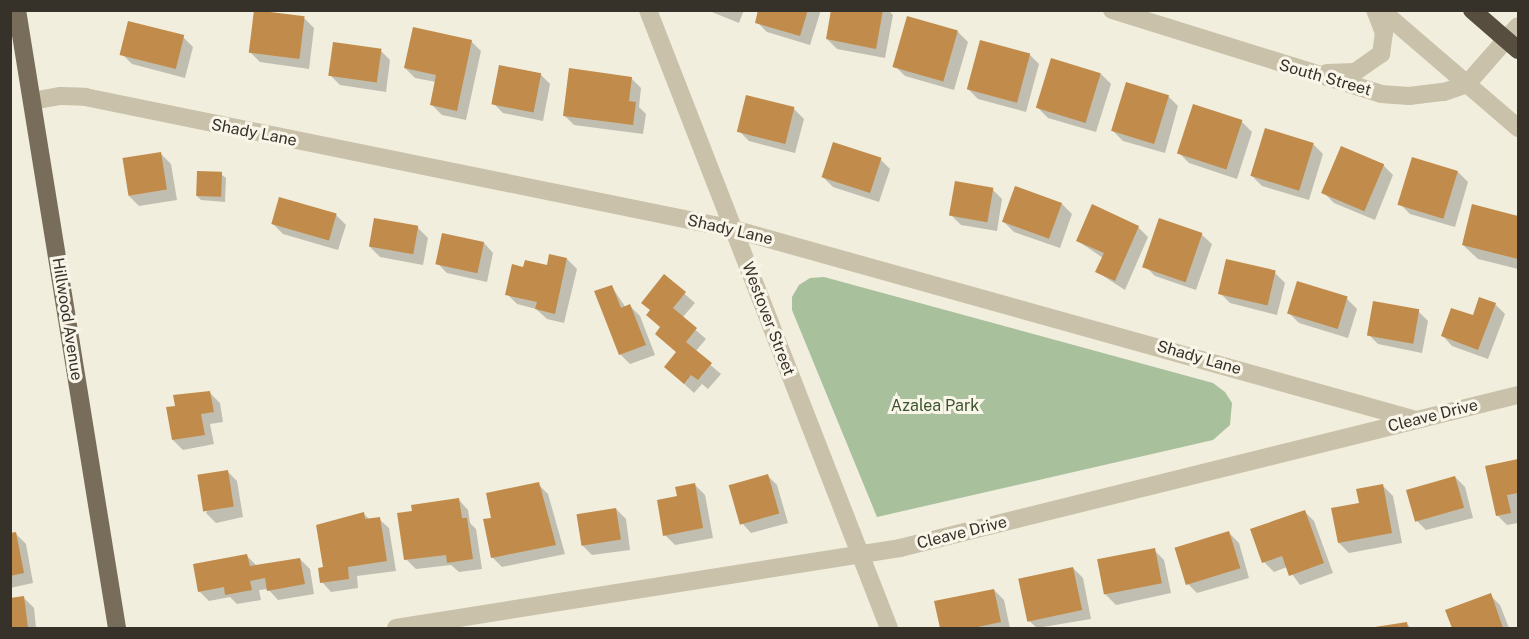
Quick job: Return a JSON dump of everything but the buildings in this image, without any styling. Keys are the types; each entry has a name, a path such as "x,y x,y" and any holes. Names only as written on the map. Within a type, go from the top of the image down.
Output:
{"highway":[{"path":"1472,10 1512,45"}],"main road":[{"name":"Hillwood Avenue","path":"17,10 117,628"}],"street":[{"name":"Westover Street","path":"648,10 889,628"},
{"name":"South Street","path":"1112,10 1381,94 1409,96 1444,92 1467,84"},
{"path":"1305,72 1355,72 1374,62 1385,42 1375,10"},
{"path":"1381,10 1518,128"},
{"path":"1467,84 1512,45 1518,26"},
{"name":"Shady Lane","path":"32,101 61,96 86,97 733,230 1416,420"},
{"name":"Cleave Drive","path":"396,628 860,555 958,534 1518,395"}],"green space":[{"name":"Azalea Park","path":"824,277 1213,383 1225,392 1232,403 1230,425 1213,440 877,517 792,310 792,297 799,285 810,278"}]}
